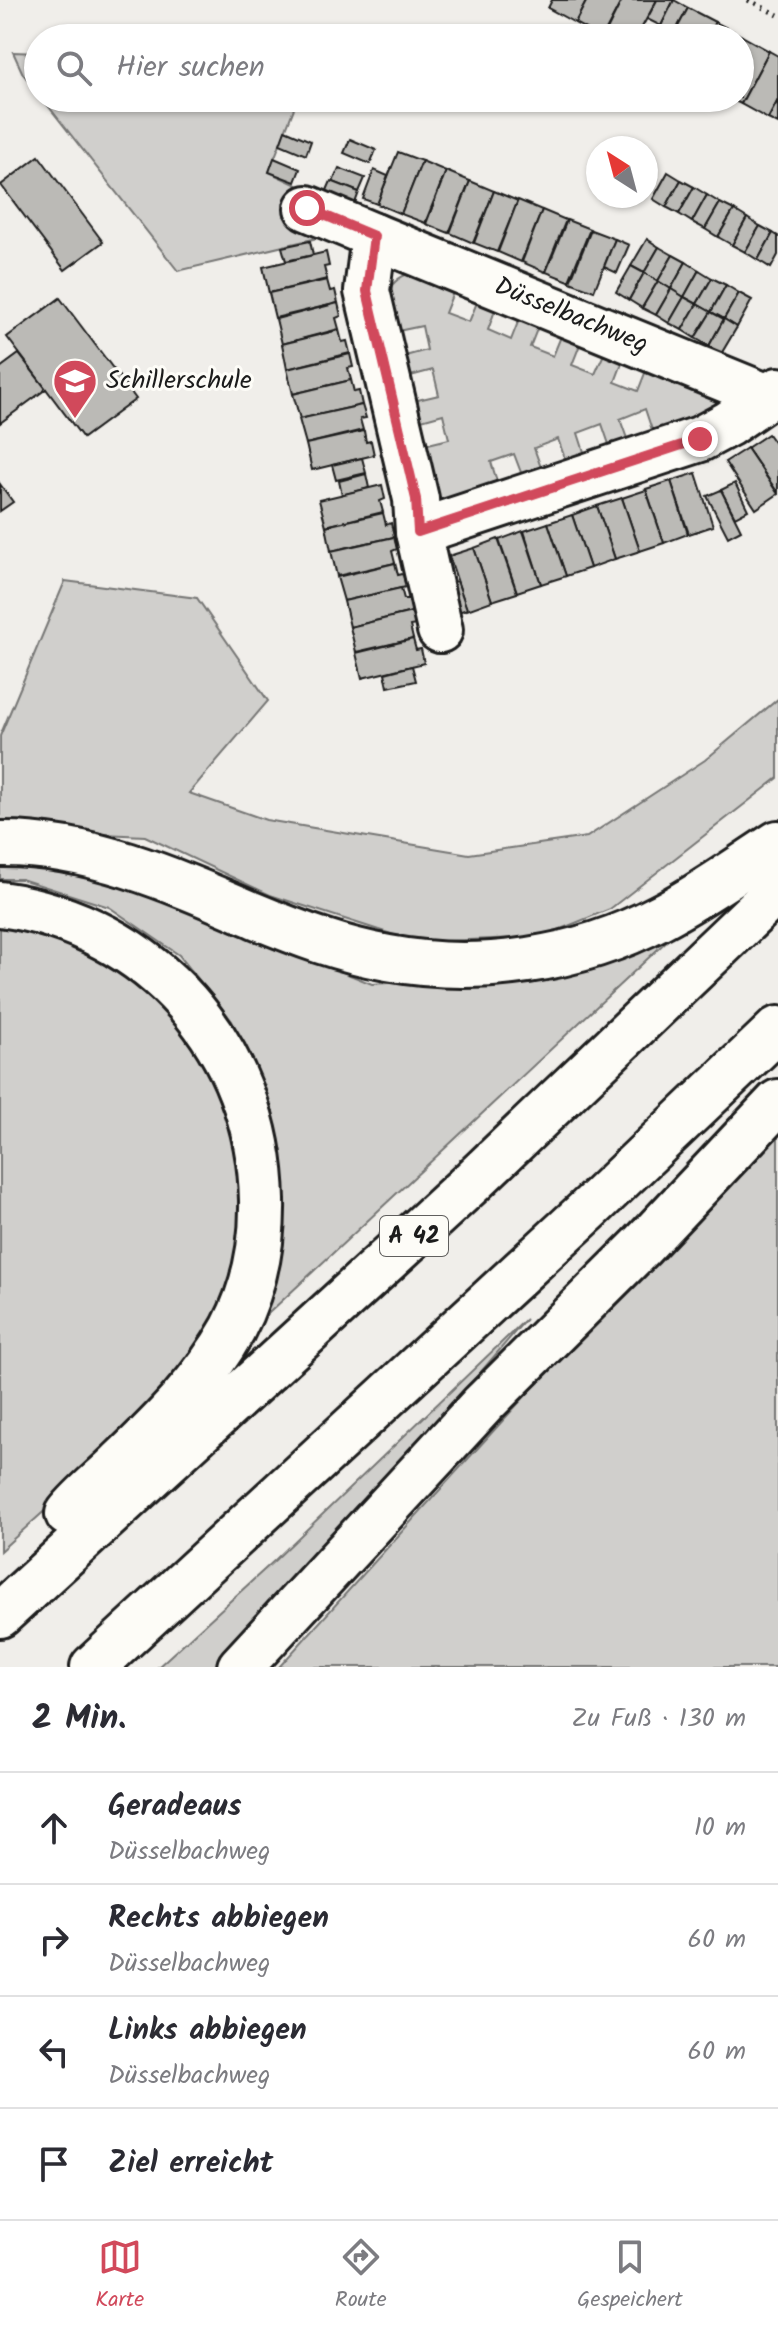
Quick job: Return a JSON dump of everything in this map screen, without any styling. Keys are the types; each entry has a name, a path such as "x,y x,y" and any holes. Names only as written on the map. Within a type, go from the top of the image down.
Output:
{"main road":[{"name":"Düsselbachweg","path":"307,208 773,393"},
{"path":"374,236 367,291 416,499 418,532 440,630"},
{"name":"Düsselbachweg","path":"418,532 700,439 773,393"},
{"path":"0,844 64,850 152,873 298,934 342,948 390,959 470,964 541,957 584,948 622,934 659,918 778,843"},
{"name":"A 42","path":"0,1615 472,1182 778,890"},
{"path":"0,904 59,917 105,936 140,959 176,991 200,1018 224,1055 248,1111 260,1164 261,1243 246,1301 233,1328 199,1379 166,1419 69,1512 43,1576"},
{"path":"93,1667 588,1210 778,1029"},
{"path":"240,1667 483,1404 641,1247 778,1102"},
{"path":"251,1667 290,1612"}],"path":[{"path":"748,0 778,15"}],"shaded area":[{"path":"13,52 24,52 23,74"},
{"path":"53,112 293,112 269,172 297,185 284,216 330,235 178,271"},
{"path":"417,271 456,285 445,313 469,322 480,295 498,302 488,330 511,340 522,312 541,319 530,347 553,356 564,329 583,337 572,365 595,374 608,345 626,353 615,382 638,391 649,363 721,401 718,411 655,439 645,409 620,419 630,447 612,453 602,424 578,433 587,461 568,467 558,439 534,448 544,476 525,483 514,454 491,462 500,491 441,502 434,496 420,446 449,439 443,414 414,422 409,402 439,395 433,370 403,378 398,358 427,350 422,326 393,332 386,293 399,279"},
{"path":"65,581 197,598 268,701 189,793 266,820 469,854 587,837 705,760 778,699 778,778 610,909 541,937 416,942 270,895 145,836 0,829 0,736"},
{"path":"0,864 17,864 133,887 372,984 483,977 688,921 256,1325 266,1108 232,1021 179,955 109,907 21,879 0,879"},
{"path":"0,925 40,930 100,956 169,1010 199,1052 230,1117 243,1179 237,1258 214,1324 177,1379 120,1443 0,1551"},
{"path":"778,1122 778,1667 279,1667 725,1176"},
{"path":"526,1319 294,1590 224,1667 158,1667 275,1560"}],"building":[{"path":"552,0 587,0 575,23 548,8"},
{"path":"587,0 622,0 609,24 575,23"},
{"path":"622,0 657,0 644,24 610,24"},
{"path":"657,0 674,0 662,24 647,19"},
{"path":"674,0 688,8 679,24 662,24"},
{"path":"688,8 715,22 714,24 679,24"},
{"path":"754,43 769,51 754,79"},
{"path":"769,51 778,56 778,100 768,119 754,111 754,79"},
{"path":"778,100 778,124 768,119"},
{"path":"285,130 311,141 306,155 280,144"},
{"path":"350,139 376,150 370,164 344,153"},
{"path":"398,152 422,161 401,214 377,204"},
{"path":"39,156 103,242 65,270 1,185"},
{"path":"274,158 300,169 295,182 269,172"},
{"path":"422,161 446,171 425,223 401,214"},
{"path":"339,168 365,178 359,192 333,182"},
{"path":"374,170 388,176 377,204 363,199"},
{"path":"446,171 470,181 449,233 426,224"},
{"path":"668,172 681,180 666,207 658,202 658,190"},
{"path":"681,180 694,187 679,214 666,207"},
{"path":"331,181 359,192 354,206 325,195"},
{"path":"470,181 494,191 473,243 450,233"},
{"path":"694,187 707,195 692,222 679,214"},
{"path":"494,191 518,201 497,252 474,243"},
{"path":"707,195 720,203 705,229 692,222"},
{"path":"518,200 542,210 521,262 498,252"},
{"path":"720,203 734,210 718,237 705,229"},
{"path":"542,210 566,220 545,272 522,262"},
{"path":"734,210 747,218 732,245 718,237"},
{"path":"747,218 760,226 745,252 732,245"},
{"path":"567,220 590,229 569,281 546,272"},
{"path":"760,226 773,233 758,260 745,252"},
{"path":"591,230 615,239 594,291 570,282"},
{"path":"773,233 778,236 778,255 771,268 758,260"},
{"path":"615,239 629,245 617,273 604,267"},
{"path":"647,239 659,247 644,273 631,266"},
{"path":"310,241 313,255 286,261 282,247"},
{"path":"659,247 673,255 658,281 644,273"},
{"path":"326,252 329,266 324,267 327,279 269,293 263,267"},
{"path":"673,255 686,262 671,289 658,281"},
{"path":"686,262 699,270 684,297 671,289"},
{"path":"631,266 644,273 629,300 616,292"},
{"path":"699,270 712,278 697,304 684,297"},
{"path":"644,273 658,281 642,308 629,300"},
{"path":"712,278 726,285 711,312 697,304"},
{"path":"327,280 330,291 335,290 338,303 275,318 269,293"},
{"path":"658,281 671,289 656,315 642,308"},
{"path":"726,285 739,293 724,319 711,312"},
{"path":"671,289 684,297 669,323 656,315"},
{"path":"739,293 752,300 737,327 724,319"},
{"path":"684,297 697,304 682,330 669,323"},
{"path":"60,298 136,399 83,438 7,337"},
{"path":"338,303 341,316 336,318 339,329 282,344 276,319"},
{"path":"697,304 711,312 695,338 682,330"},
{"path":"711,312 724,319 709,346 695,338"},
{"path":"724,319 737,327 721,354 709,346"},
{"path":"339,330 342,342 347,341 350,353 287,369 282,344"},
{"path":"19,354 46,389 0,423 0,368"},
{"path":"350,354 353,367 348,368 351,380 293,394 287,369"},
{"path":"351,380 354,392 359,391 362,405 300,419 293,394"},
{"path":"362,405 366,418 360,419 363,430 306,444 299,419"},
{"path":"364,431 366,442 371,441 374,455 312,470 306,444"},
{"path":"768,434 778,448 778,493 747,448"},
{"path":"747,448 778,494 756,509 725,462"},
{"path":"362,458 366,473 336,480 332,465"},
{"path":"696,473 713,526 689,534 671,481"},
{"path":"366,474 369,488 342,495 339,481"},
{"path":"671,481 688,534 664,543 646,489"},
{"path":"735,483 748,510 735,517 721,490"},
{"path":"0,484 13,502 0,511"},
{"path":"382,485 385,499 380,501 383,512 326,526 319,500"},
{"path":"646,490 664,543 640,551 622,498"},
{"path":"721,490 741,530 728,537 707,496"},
{"path":"622,498 640,551 615,559 597,506"},
{"path":"597,506 615,559 590,568 572,515"},
{"path":"383,513 386,525 391,523 394,537 331,551 326,526"},
{"path":"572,515 590,568 566,576 548,523"},
{"path":"548,523 566,576 541,584 524,531"},
{"path":"523,531 541,584 517,592 499,540"},
{"path":"394,537 397,549 392,551 395,563 337,576 331,551"},
{"path":"498,539 517,593 492,601 474,548"},
{"path":"474,548 492,601 467,610 449,556"},
{"path":"395,563 398,575 403,574 406,587 344,601 337,577"},
{"path":"457,581 467,609 453,614 443,585"},
{"path":"401,588 404,599 409,599 412,612 350,627 344,601"},
{"path":"412,612 416,625 410,626 413,639 356,652 350,627"},
{"path":"413,639 416,650 421,649 424,663 362,678 356,653"},
{"path":"412,666 416,681 388,687 385,673"}],"place":[{"name":"Schillerschule","path":"75,420"}],"route":[{"path":"307,208 374,236 367,291 416,499 418,532 700,439"}]}
